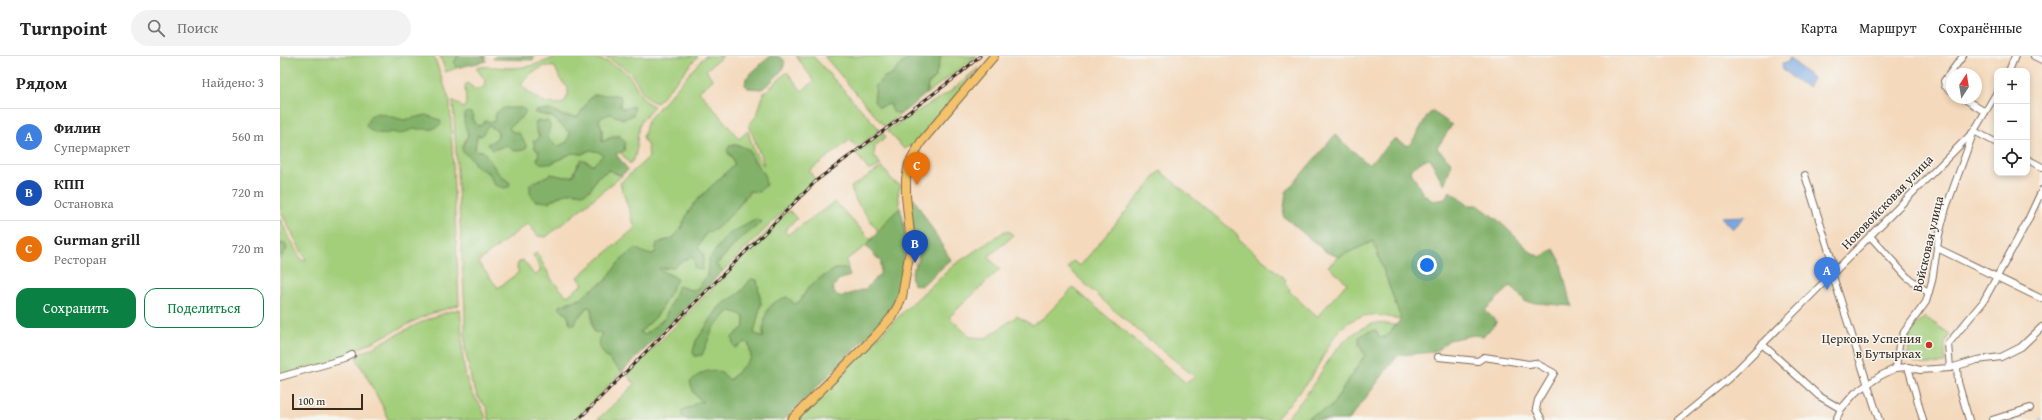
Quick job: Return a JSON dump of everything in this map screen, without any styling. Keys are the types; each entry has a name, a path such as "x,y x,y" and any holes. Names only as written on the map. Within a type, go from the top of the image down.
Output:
{"main road":[{"path":"791,420 874,337 891,318 898,306 902,297 911,244 906,196 906,179 909,164 921,142 994,56"}],"street":[{"path":"1954,68 1963,56"},
{"path":"2010,68 2015,56"},
{"path":"2034,56 2042,60"},
{"name":"Войсковая улица","path":"1896,368 1899,345 1904,332 1922,310 1929,293 1946,208 1974,131 1994,97"},
{"path":"1973,104 1985,112"},
{"path":"1974,131 1994,141"},
{"name":"Нововойсковая улица","path":"1678,420 1728,379 1974,131"},
{"path":"2030,161 2042,167"},
{"path":"1805,175 1834,267 1832,273 1879,420"},
{"path":"1950,368 1948,344 1983,302 2042,190"},
{"path":"1870,236 1907,277 1929,293"},
{"path":"1937,248 2042,299"},
{"path":"1836,420 1842,409 1855,392 1896,368 1908,367 1920,370 1950,368 1977,360 2001,358 2021,347 2042,327"},
{"path":"1762,344 1819,396 1842,409"},
{"path":"280,377 344,359 352,354"},
{"path":"1438,357 1478,361 1484,358 1508,363 1529,364 1535,362 1554,373 1538,400 1536,409 1542,420"},
{"path":"1908,367 1923,420"},
{"path":"1957,367 1958,382 1969,420"},
{"path":"1992,420 2030,408"}],"green space":[{"path":"294,56 434,56 450,102 459,305 429,314 354,351 343,359 280,380 280,219 302,261 306,260 280,210 280,58"},
{"path":"440,56 458,56 454,62 456,68 446,72"},
{"path":"458,56 485,56 486,61 456,68 454,62"},
{"path":"495,56 534,56 533,60 493,59"},
{"path":"557,56 576,56 595,58 612,64 628,75 642,97 649,104 654,106 640,124 635,156 630,164 620,152 624,151 614,135 602,142 602,129 599,120 610,114 624,119 633,115 633,106 624,109 620,107 621,98 603,96 594,97 590,99 578,117 563,116 556,111 535,113 552,117 570,133 567,142 559,146 555,145 548,138 550,125 535,128 539,137 537,141 539,156 550,164 572,153 582,154 590,150 599,152 603,155 593,165 585,160 578,163 573,176 564,177 551,174 549,202 557,197 573,192 582,194 591,189 597,177 610,170 618,175 623,175 546,237 538,236 528,223 478,262 498,288 519,272 517,268 518,263 523,260 535,276 541,270 533,255 537,253 552,280 567,296 583,284 578,277 635,228 620,183 649,157 648,147 643,138 648,120 705,56 723,56 706,70 713,80 699,91 739,139 748,131 758,159 764,165 749,125 757,115 764,93 787,72 802,91 814,81 796,56 813,56 880,130 857,148 850,140 809,171 815,179 811,184 723,271 716,265 738,241 762,222 709,259 707,276 697,289 691,290 678,286 665,318 645,335 640,332 657,316 677,279 659,269 673,267 691,256 695,261 698,247 706,233 716,229 734,212 764,174 747,150 737,145 730,145 728,154 733,159 734,165 696,201 681,228 672,239 662,241 656,247 655,253 619,262 606,280 588,292 581,299 568,302 559,308 568,316 570,324 577,319 587,307 590,307 599,332 602,333 599,348 622,372 574,420 489,420 487,408 478,397 472,383 465,348 465,309 453,100 463,108 466,104 465,85 467,83 476,90 484,87 485,80 476,68 522,67 535,65","holes":["545,66 555,67 560,79 568,88 568,95 564,103 551,104 541,100 521,85 531,73","470,112 473,115 472,119 478,126 524,115 509,127 511,131 520,134 507,145 493,150 495,140 498,136 498,131 490,126 481,132 476,141 475,149 478,151 483,151 499,174 510,183 495,185 488,173 476,166 471,158 463,152 462,148 468,135"]},
{"path":"605,56 698,56 657,103 644,95 628,71"},
{"path":"770,56 779,57 784,60 782,70 762,89 748,88 745,85 746,78"},
{"path":"824,56 911,56 899,66 892,75 876,86 875,97 879,107 890,104 893,112 901,114 885,127"},
{"path":"911,56 941,56 935,78 928,84 926,94 901,114 893,112 890,104 879,107 874,102 876,85 884,77 892,75 899,66"},
{"path":"941,56 977,56 926,94 928,84 935,78"},
{"path":"978,68 916,143 904,149 887,130 951,91"},
{"path":"594,95 617,95 621,97 620,107 624,109 633,106 633,115 624,119 610,114 599,120 602,129 602,142 619,135 625,142 624,151 616,154 628,170 623,174 617,174 609,170 597,177 591,189 582,194 573,192 557,197 549,202 535,201 530,193 530,184 551,174 564,177 573,176 581,159 593,165 603,155 599,152 590,150 582,154 572,153 550,164 540,163 537,160 539,151 535,149 533,140 537,141 539,136 535,123 538,121 548,121 550,125 548,138 555,145 559,146 567,142 570,133 552,117 534,112 538,110 551,110 563,116 578,117 590,98"},
{"path":"504,108 522,108 526,111 524,115 509,127 511,131 520,134 527,147 523,150 514,151 507,145 493,150 487,144 495,140 498,136 498,131 490,126 486,128 482,136 477,135 475,148 478,151 483,151 499,174 510,183 509,187 504,188 495,185 488,173 476,166 471,158 463,152 462,148 468,135 464,122 465,113 470,112 473,115 472,119 478,126 482,125 485,121 494,122 496,113"},
{"path":"1432,111 1452,125 1437,148 1452,163 1444,185 1430,159 1424,160 1410,170 1423,194 1433,201 1445,199 1450,191 1468,205 1478,205 1499,221 1531,252 1540,257 1554,249 1560,260 1571,306 1526,302 1511,286 1485,310 1497,322 1484,336 1474,335 1449,340 1435,352 1398,355 1349,420 1302,420 1331,407 1365,355 1359,345 1359,337 1376,330 1379,338 1386,337 1401,319 1373,241 1339,257 1326,252 1283,216 1286,192 1335,135 1369,165 1394,139 1408,146"},
{"path":"378,113 404,120 426,115 440,120 441,124 433,129 414,129 400,134 391,132 386,134 376,133 368,129 366,125 370,116"},
{"path":"883,133 886,137 875,146 874,155 881,165 869,171 856,153"},
{"path":"730,145 737,145 750,151 753,160 764,174 766,185 759,192 749,191 734,212 716,229 706,233 698,247 704,255 702,270 694,268 695,261 691,256 673,267 659,269 677,279 657,316 640,332 645,335 665,318 678,286 691,290 697,289 707,276 709,259 727,235 757,219 762,222 738,241 716,265 723,271 622,372 604,355 601,350 600,339 602,333 594,332 590,307 587,307 577,319 575,325 570,324 568,316 559,308 559,306 581,299 588,292 606,280 619,262 636,248 645,253 652,254 655,253 657,243 672,239 681,228 696,201 734,165 733,159 727,150"},
{"path":"882,167 894,182 901,185 898,192 900,208 878,231 856,201 851,187"},
{"path":"1160,171 1237,234 1239,239 1286,280 1284,283 1290,289 1289,291 1317,317 1347,283 1328,266 1339,257 1373,241 1401,319 1370,315 1358,318 1348,323 1333,338 1311,377 1275,420 797,420 906,309 954,265 1005,231 1010,232 1013,236 988,257 1000,269 949,317 970,337 986,338 1017,316 1032,325 1043,318 1073,288 1186,383 1195,377 1118,314 1068,268 1073,261 1080,266"},
{"path":"914,199 951,260 921,286 913,284 911,277 913,268 919,260 918,250 915,247 915,235 913,232 908,201"},
{"path":"835,202 871,240 866,246 846,260 848,269 835,269 808,288 800,301 763,328 763,339 754,333 761,304 757,280 751,279 740,293 720,306 696,341 693,352 695,356 702,355 713,328 730,311 738,313 744,317 744,327 737,333 740,344 745,342 749,344 751,359 729,380 719,372 694,394 703,403 682,410 682,416 687,420 597,420 635,384 628,376 629,373 787,212 790,211 797,219 785,230 787,235"},
{"path":"900,208 905,234 905,248 901,278 887,317 784,420 687,420 682,416 682,410 692,407 696,402 703,402 694,394 690,382 693,379 703,372 711,370 723,374 730,380 751,358 749,344 745,342 735,348 733,344 732,337 744,327 744,317 738,313 730,311 713,328 702,355 695,356 693,352 696,341 720,306 740,293 751,279 757,280 761,304 754,333 763,338 765,318 773,303 787,297 795,304 800,301 808,288 817,280 836,269 848,269 850,276 838,280 833,288 834,293 841,297 865,289 880,274 881,262 866,246 889,218"},
{"path":"280,243 285,244 287,249 280,259"},
{"path":"460,309 465,375 470,389 483,410 486,420 388,420 384,409 356,357 425,320"},
{"path":"1925,317 1950,334 1945,342 1945,363 1919,364 1910,359 1907,355 1909,350 1909,335"},
{"path":"1375,323 1396,325 1386,337 1379,338 1376,330 1359,345 1365,355 1331,407 1302,420 1285,420 1305,396 1342,343 1351,335"}],"water":[{"path":"1790,58 1813,79 1808,87 1793,79 1787,72 1783,71 1782,63 1787,63"},
{"path":"1745,216 1732,229 1721,217"}],"railway":[{"path":"578,420 817,180 956,77 980,56"}],"place":[{"name":"Gurman grill","path":"917,185"},
{"name":"КПП","path":"915,263"},
{"name":"Филин","path":"1827,290"},
{"name":"Церковь Успения в Бутырках","path":"1929,345"}]}
